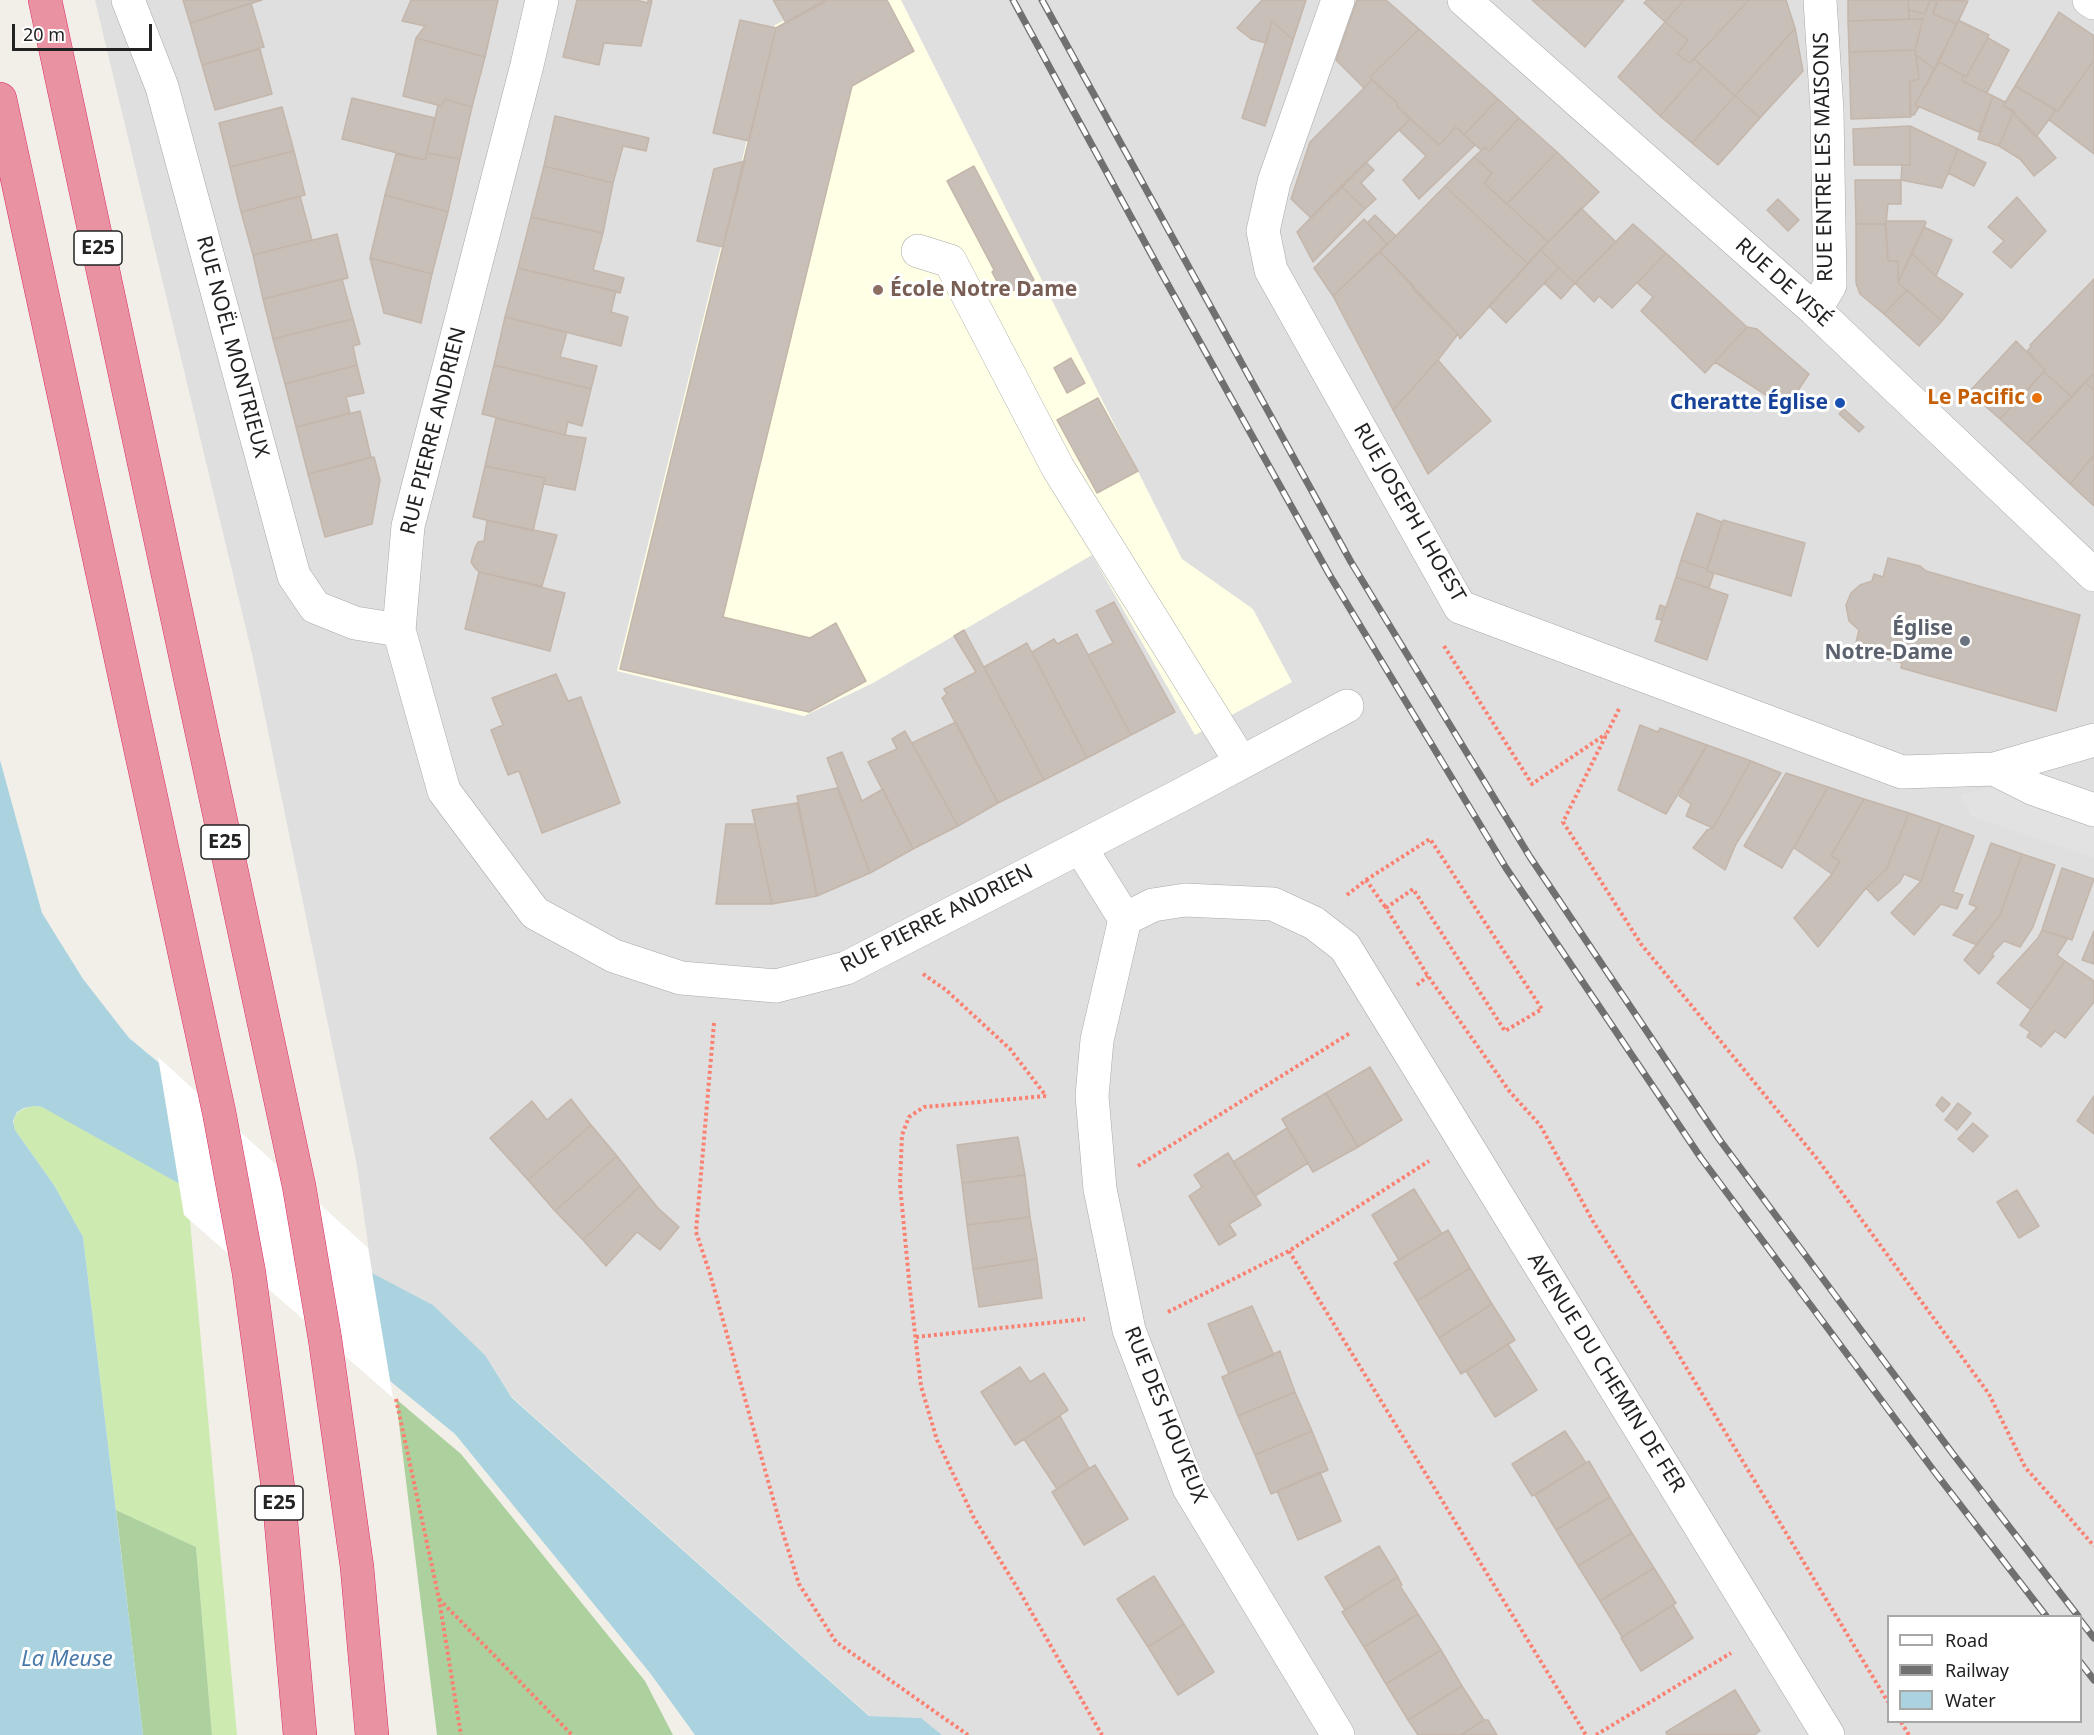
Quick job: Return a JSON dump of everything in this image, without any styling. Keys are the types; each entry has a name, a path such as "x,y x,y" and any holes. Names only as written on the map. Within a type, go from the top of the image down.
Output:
{"highway":[{"name":"E25","path":"45,0 299,1186 325,1340 357,1567 372,1735"},
{"name":"E25","path":"0,99 219,1112 249,1273 278,1488 300,1735"}],"street":[{"name":"RUE NOËL MONTRIEUX","path":"128,0 162,87 294,576 315,607 355,623 399,630"},
{"name":"RUE PIERRE ANDRIEN","path":"542,0 408,526 399,630 444,791 535,913 614,956 681,978 776,986 846,968 1347,706"},
{"name":"RUE JOSEPH LHOEST","path":"1338,0 1274,182 1263,231 1272,270 1460,608 1902,772 1994,769"},
{"name":"RUE DE VISÉ","path":"1464,0 1815,310 2094,575"},
{"name":"RUE ENTRE LES MAISONS","path":"1815,310 1830,285 1827,111 1820,0"},
{"path":"2089,0 2094,3"},
{"path":"918,251 950,261 1058,468 1141,597 1241,762"},
{"path":"1994,769 2094,741"},
{"path":"1994,769 2034,789 2094,810"},
{"path":"1080,847 1125,919"},
{"name":"AVENUE DU CHEMIN DE FER","path":"1125,919 1153,905 1185,900 1273,904 1314,923 1345,947 1828,1735"},
{"name":"RUE DES HOUYEUX","path":"1125,919 1097,1040 1092,1096 1100,1190 1127,1322 1189,1488 1338,1735"}],"path":[{"path":"1638,674 1563,822 1641,944 1818,1160 1989,1394 2025,1467 2094,1546"},
{"path":"1532,784 1607,734"},
{"path":"1366,880 1430,839 1542,1010 1505,1031 1413,889 1386,908 1428,976 1510,1092 1540,1125 1594,1223 1663,1329 1887,1700"},
{"path":"880,951 920,972 946,990 1010,1049 1046,1095 924,1107 909,1117 902,1135 900,1185 921,1386 941,1449 974,1518 1102,1735"},
{"path":"717,981 696,1233 710,1274 781,1527 800,1584 836,1642 968,1735"},
{"path":"1100,1190 1385,1011"},
{"path":"916,1337 1127,1322 1189,1303 1289,1251 1462,1139"},
{"path":"1289,1251 1586,1735"},
{"path":"396,1399 438,1599 460,1735"},
{"path":"438,1599 572,1735"},
{"path":"1596,1735 1765,1633"}],"shaded area":[{"path":"95,0 2094,0 2094,1735 942,1735 920,1718 870,1716 512,1397 485,1355 433,1305 372,1273 357,1166 253,658"},
{"name":"École Notre Dame","path":"827,0 901,0 1182,559 1253,609 1292,682 1195,735 1092,555 873,683 804,716 617,671 775,25"},
{"path":"1996,786 2028,806 2094,828 2094,858 1971,816 1960,795"}],"green space":[{"path":"34,1106 42,1107 65,1118 187,1188 237,1735 212,1735 196,1547 116,1510 83,1237 54,1185 15,1130 14,1120 17,1113"},
{"path":"396,1399 461,1454 645,1681 673,1735 437,1735"},
{"path":"116,1510 196,1547 212,1735 143,1735"}],"water":[{"name":"La Meuse","path":"0,760 42,913 83,979 129,1038 164,1067 372,1273 433,1305 485,1355 512,1398 869,1716 921,1718 942,1735 695,1735 650,1673 455,1434 330,1332 187,1188 42,1107 34,1106 17,1112 13,1121 15,1130 54,1185 83,1237 143,1735 0,1735"}],"pier":[{"path":"158,1057 368,1248 393,1398 184,1215"}],"building":[{"path":"183,0 262,0 190,23"},
{"path":"411,0 498,0 485,57 416,38 425,26 402,21"},
{"path":"577,0 636,0 648,3 648,0 652,1 641,46 604,43 599,65 563,57"},
{"path":"773,0 825,0 826,1 786,23"},
{"path":"825,0 887,0 914,51 852,86 723,617 810,638 836,623 866,681 809,712 620,669 776,28"},
{"path":"1262,0 1306,0 1293,40 1272,21 1266,43 1251,39 1237,28"},
{"path":"1357,0 1386,0 1419,29 1370,77 1372,80 1364,88 1336,60"},
{"path":"1532,0 1624,0 1585,47"},
{"path":"1647,0 1684,0 1665,22 1644,3"},
{"path":"1684,0 1749,0 1690,63 1677,54 1688,40 1665,22"},
{"path":"1749,0 1786,0 1795,28 1735,96 1694,59"},
{"path":"1848,0 1908,0 1909,19 1848,21"},
{"path":"1908,0 1930,0 1925,14 1909,10"},
{"path":"1930,0 1937,1 1933,14 1957,24 1934,69 1916,55 1915,50 1923,19 1909,19 1909,10 1925,14"},
{"path":"1938,0 1968,1 1957,24 1933,14"},
{"path":"251,3 264,47 202,65 190,23"},
{"path":"2059,12 2094,36 2094,60 2058,111 2015,86"},
{"path":"1923,19 1915,50 1849,52 1848,21"},
{"path":"740,20 776,28 749,141 713,133"},
{"path":"1958,20 1989,35 1966,77 1939,62"},
{"path":"1272,21 1293,40 1265,126 1242,118"},
{"path":"1665,22 1688,40 1677,54 1690,63 1694,59 1703,67 1660,116 1618,77"},
{"path":"1795,28 1803,71 1760,118 1735,96"},
{"path":"1419,29 1498,99 1464,135 1456,127 1439,145 1370,77"},
{"path":"416,38 485,57 472,107 445,99 441,106 403,96"},
{"path":"1988,38 2009,50 1987,93 1962,81 1963,75 1966,77"},
{"path":"260,49 272,94 215,110 202,65"},
{"path":"1915,50 1919,79 1910,81 1911,117 1851,119 1849,52"},
{"path":"1916,55 1934,69 1915,105 1919,107 1914,115 1910,115 1910,81 1919,79"},
{"path":"2094,60 2094,154 2049,120 2056,110 2058,111"},
{"path":"1939,62 1963,75 1962,81 1993,96 1979,132 1915,105"},
{"path":"1703,67 1735,96 1692,143 1660,116"},
{"path":"1372,80 1398,104 1397,106 1410,119 1311,218 1291,199 1310,142"},
{"path":"2015,86 2056,110 2036,137 2015,113 2003,106"},
{"path":"1735,96 1760,118 1718,165 1692,143"},
{"path":"1993,96 2005,102 2003,106 2014,111 1999,146 1978,139"},
{"path":"352,98 435,118 425,160 342,139"},
{"path":"445,99 472,107 460,159 427,153 438,105 441,106"},
{"path":"1498,99 1519,118 1489,151 1485,147 1481,150 1464,135"},
{"path":"282,107 294,151 230,167 219,123"},
{"path":"2014,111 2015,115 2056,158 2034,176 2020,159 1999,146"},
{"path":"555,116 649,138 646,151 623,146 613,183 544,166"},
{"path":"1519,118 1557,152 1507,204 1484,183 1492,173 1474,157 1485,147 1489,151"},
{"path":"1410,119 1439,145 1456,127 1475,145 1419,199 1403,180 1426,156 1399,130"},
{"path":"1910,126 1910,165 1854,165 1853,129"},
{"path":"1910,126 1958,149 1942,188 1901,180 1902,165 1910,165"},
{"path":"1958,149 1986,163 1974,186 1948,173"},
{"path":"294,151 305,195 241,212 230,167"},
{"path":"1557,152 1599,192 1548,242 1507,204"},
{"path":"427,153 460,159 448,212 385,195 396,154 425,160"},
{"path":"1474,157 1492,173 1484,183 1548,242 1528,264 1445,186"},
{"path":"745,161 723,247 697,241 714,169"},
{"path":"1366,162 1374,170 1361,183 1376,199 1365,209 1341,186"},
{"path":"544,166 613,183 603,233 531,217"},
{"path":"974,166 1034,280 1004,295 992,272 994,270 947,181"},
{"path":"1855,180 1901,180 1901,204 1888,204 1886,224 1856,224"},
{"path":"1341,186 1365,209 1313,262 1297,232"},
{"path":"1445,186 1528,264 1460,339 1458,334 1412,288 1414,286 1380,252"},
{"path":"385,195 448,212 432,274 370,258"},
{"path":"300,196 312,240 253,255 241,212"},
{"path":"2017,197 2046,231 2011,268 1993,252 2004,241 1988,227"},
{"path":"1778,199 1799,220 1788,231 1767,210"},
{"path":"1581,208 1616,242 1575,283 1540,250"},
{"path":"1375,215 1396,236 1387,244 1367,223"},
{"path":"531,217 603,233 593,270 624,278 620,293 518,268"},
{"path":"1364,219 1387,244 1333,296 1314,268"},
{"path":"1885,221 1925,221 1926,223 1898,283 1898,261 1888,261"},
{"path":"1633,224 1666,253 1612,308 1599,296 1594,302 1575,283"},
{"path":"1856,224 1886,224 1888,261 1898,261 1898,283 1907,290 1884,314 1860,294 1856,283"},
{"path":"1924,227 1952,240 1936,276 1911,253"},
{"path":"337,234 348,278 263,299 253,255"},
{"path":"1540,250 1559,268 1506,323 1489,306"},
{"path":"1380,252 1458,334 1393,410 1333,296"},
{"path":"1666,253 1747,327 1705,373 1641,311 1653,297 1637,283"},
{"path":"1911,253 1936,276 1963,294 1942,321 1898,283"},
{"path":"370,258 432,274 421,323 384,313"},
{"path":"518,268 616,291 611,312 628,317 621,346 505,317"},
{"path":"1559,268 1575,283 1561,299 1544,283"},
{"path":"342,279 353,319 273,339 263,299"},
{"path":"2094,279 2094,373 2072,397 2044,372 2045,370 2027,351 2030,345"},
{"path":"1907,290 1942,321 1919,346 1884,314"},
{"path":"505,317 567,332 560,357 597,366 591,389 494,365"},
{"path":"353,319 360,344 353,346 357,365 285,384 273,339"},
{"path":"1747,327 1757,329 1809,374 1786,408 1715,362"},
{"path":"2016,341 2045,370 2000,419 1969,392"},
{"path":"1071,358 1085,383 1067,393 1054,368"},
{"path":"1438,360 1491,421 1428,474 1393,410"},
{"path":"357,365 364,393 346,397 350,413 296,427 285,384"},
{"path":"494,365 591,389 582,426 568,422 565,435 482,414"},
{"path":"2044,372 2072,397 2027,444 2000,419"},
{"path":"2094,373 2094,390 2085,382"},
{"path":"2085,382 2094,390 2094,455 2070,484 2027,444"},
{"path":"1098,398 1138,471 1097,493 1057,420"},
{"path":"1844,409 1864,427 1859,432 1839,414"},
{"path":"360,411 371,457 308,474 296,427"},
{"path":"496,418 586,438 575,490 544,484 545,478 485,466"},
{"path":"2094,455 2094,506 2070,484"},
{"path":"374,457 380,480 372,524 325,537 308,474"},
{"path":"485,466 545,478 533,531 473,517"},
{"path":"1697,513 1722,522 1707,569 1681,560"},
{"path":"487,520 557,535 542,586 479,572 475,568 471,562 478,542 484,541"},
{"path":"1723,520 1805,543 1791,596 1707,571"},
{"name":"Église Notre-Dame","path":"1888,558 2080,615 2056,711 1901,668 1902,663 1854,651 1859,630 1849,621 1846,605 1851,593 1860,585 1872,581 1874,574 1883,577"},
{"path":"1681,560 1714,573 1709,588 1676,577"},
{"path":"479,572 565,593 550,651 465,629"},
{"path":"1676,577 1728,595 1707,660 1655,641"},
{"path":"1114,602 1175,712 1131,735 1088,655 1113,643 1096,611"},
{"path":"1660,605 1666,607 1662,620 1656,619"},
{"path":"964,630 1044,780 998,803 942,698 947,694 944,689 976,672 954,636"},
{"path":"1077,634 1131,735 1087,758 1032,652 1054,639 1057,644"},
{"path":"1027,643 1087,758 1044,780 984,667"},
{"path":"556,674 568,701 581,697 620,803 542,833 519,771 508,775 491,730 503,725 492,698"},
{"path":"956,722 998,803 958,826 912,743"},
{"path":"1640,725 1658,732 1660,728 1707,745 1666,814 1618,790"},
{"path":"905,731 958,826 913,849 868,762 897,749 892,739"},
{"path":"1707,745 1751,761 1713,828 1686,816 1691,804 1679,796"},
{"path":"842,752 862,801 883,789 913,849 870,873 827,758"},
{"path":"1751,761 1781,773 1736,844 1725,870 1693,848 1707,830 1713,828"},
{"path":"1786,773 1828,787 1782,868 1744,846"},
{"path":"1828,787 1864,799 1831,856 1840,861 1832,874 1794,848"},
{"path":"837,788 870,873 817,896 797,796"},
{"path":"1864,799 1909,813 1887,868 1866,888 1818,947 1794,918 1832,874 1840,861 1831,856"},
{"path":"797,803 817,896 772,904 752,810"},
{"path":"1909,813 1941,824 1921,881 1904,874 1900,882 1878,901 1866,888 1887,868"},
{"path":"726,824 755,824 772,904 716,904"},
{"path":"1941,824 1974,836 1953,892 1963,895 1957,909 1941,904 1914,935 1891,913 1921,881"},
{"path":"1991,843 2022,854 2000,915 1977,945 1953,935 1977,907 1969,904"},
{"path":"2022,854 2055,865 2033,927 2020,947 2004,941 1979,974 1964,960 2000,915"},
{"path":"2062,868 2094,879 2072,940 2042,930"},
{"path":"2042,930 2068,938 2057,955 2065,961 2031,1010 1997,983 2038,938"},
{"path":"2094,931 2094,964 2082,960"},
{"path":"2065,961 2094,981 2094,1002 2065,1038 2055,1031 2041,1047 2027,1037 2030,1032 2020,1025"},
{"path":"1370,1067 1402,1120 1358,1147 1326,1093"},
{"path":"1326,1093 1358,1147 1313,1172 1282,1119"},
{"path":"2094,1096 2094,1134 2077,1121"},
{"path":"1942,1097 1950,1104 1943,1112 1936,1105"},
{"path":"571,1099 591,1125 528,1180 490,1138 532,1101 547,1120"},
{"path":"1958,1103 1971,1113 1957,1130 1945,1120"},
{"path":"1973,1123 1988,1136 1973,1152 1958,1139"},
{"path":"591,1125 617,1156 555,1211 528,1180"},
{"path":"1287,1128 1308,1163 1255,1196 1233,1162"},
{"path":"1018,1137 1025,1175 962,1183 957,1145"},
{"path":"1228,1153 1261,1205 1229,1224 1236,1235 1219,1245 1189,1196 1202,1187 1194,1175"},
{"path":"617,1156 640,1186 583,1240 555,1211"},
{"path":"1025,1175 1030,1217 967,1225 962,1183"},
{"path":"640,1186 658,1208 679,1227 660,1250 637,1232 606,1266 583,1240"},
{"path":"1414,1189 1442,1234 1399,1260 1372,1215"},
{"path":"2017,1190 2039,1226 2019,1238 1997,1202"},
{"path":"1030,1217 1037,1259 973,1269 967,1225"},
{"path":"1448,1230 1470,1268 1417,1301 1394,1263"},
{"path":"1037,1259 1042,1298 979,1307 973,1269"},
{"path":"1470,1268 1492,1304 1439,1338 1417,1301"},
{"path":"1492,1304 1515,1340 1461,1374 1439,1338"},
{"path":"1252,1306 1274,1355 1229,1374 1208,1324"},
{"path":"1508,1344 1537,1390 1495,1417 1466,1371"},
{"path":"1280,1351 1295,1392 1238,1416 1222,1377"},
{"path":"1020,1367 1030,1382 1044,1373 1068,1410 1015,1445 981,1392"},
{"path":"1295,1392 1312,1431 1255,1455 1238,1416"},
{"path":"1060,1416 1089,1468 1057,1489 1024,1439"},
{"path":"1312,1431 1328,1470 1271,1494 1255,1455"},
{"path":"1565,1431 1586,1463 1532,1496 1512,1464"},
{"path":"1589,1461 1610,1497 1556,1530 1535,1495"},
{"path":"1095,1465 1128,1519 1084,1545 1052,1492"},
{"path":"1320,1472 1341,1521 1298,1540 1277,1491"},
{"path":"1610,1497 1632,1533 1578,1566 1556,1530"},
{"path":"1632,1533 1654,1568 1600,1601 1578,1566"},
{"path":"1379,1546 1398,1577 1345,1610 1325,1577"},
{"path":"1654,1568 1676,1603 1622,1637 1600,1601"},
{"path":"1154,1576 1184,1624 1148,1647 1117,1599"},
{"path":"1398,1577 1402,1585 1400,1586 1418,1614 1364,1647 1342,1612"},
{"path":"1673,1605 1693,1638 1641,1671 1621,1638"},
{"path":"1418,1614 1441,1650 1386,1684 1364,1647"},
{"path":"1184,1624 1214,1672 1178,1695 1148,1647"},
{"path":"1441,1650 1462,1686 1408,1720 1386,1684"},
{"path":"1462,1686 1484,1720 1461,1735 1418,1735 1408,1720"},
{"path":"1735,1690 1760,1731 1754,1735 1667,1735 1666,1732"},
{"path":"1484,1720 1488,1720 1497,1735 1461,1735"}],"railway":[{"path":"1013,0 1329,574 1506,868 1701,1158 1934,1471 2045,1615"},
{"path":"1042,0 1351,562 1530,857 1719,1139 1953,1454 2077,1615"},
{"path":"2082,1623 2094,1638"},
{"path":"2082,1665 2094,1680"}],"place":[{"name":"École Notre Dame","path":"878,290"},
{"name":"Le Pacific","path":"2037,398"},
{"name":"Cheratte Église","path":"1840,403"},
{"name":"Église Notre-Dame","path":"1965,641"}]}
